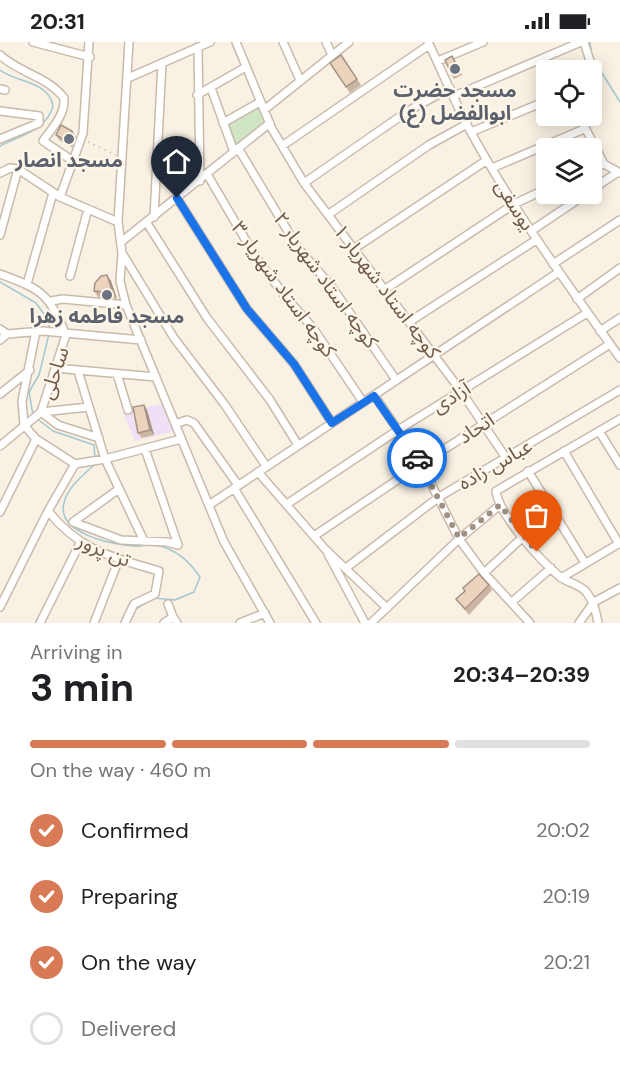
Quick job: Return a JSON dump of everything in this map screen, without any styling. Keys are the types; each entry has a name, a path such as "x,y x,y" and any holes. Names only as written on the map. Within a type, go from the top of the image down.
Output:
{"street":[{"path":"33,42 90,57"},
{"path":"27,284 57,195 81,139 90,57 89,42"},
{"path":"129,42 118,222 122,253 120,281 126,305 224,542 270,623"},
{"path":"128,78 210,42"},
{"name":"کوچه استاد شهریار ۱","path":"236,42 244,68 270,123 304,183 461,391 506,458"},
{"path":"283,42 300,80"},
{"path":"326,42 332,55"},
{"path":"264,110 349,42"},
{"path":"438,61 483,42"},
{"path":"454,96 583,42 588,60"},
{"path":"282,146 428,43"},
{"name":"یوسفی","path":"428,43 471,132 492,168 536,240 620,358"},
{"path":"198,48 200,181"},
{"path":"0,55 8,62 46,81 64,98 64,106 58,120 43,141 73,161"},
{"path":"154,217 162,63"},
{"path":"197,95 244,68"},
{"name":"کوچه استاد شهریار ۲","path":"211,88 223,123 236,150 298,248 332,287 396,380"},
{"path":"304,183 408,111 450,88"},
{"path":"223,123 260,102"},
{"path":"471,132 536,105"},
{"path":"0,111 39,116 39,123 1,137"},
{"path":"121,242 270,123"},
{"path":"329,214 429,145 467,124"},
{"path":"583,126 603,164 619,173 602,183"},
{"path":"492,168 584,129"},
{"path":"355,248 488,160"},
{"path":"0,173 14,169 57,195 118,222"},
{"path":"0,235 14,169"},
{"name":"کوچه استاد شهریار ۳","path":"207,174 255,256 284,295 313,328 363,402"},
{"path":"384,290 514,204 536,194"},
{"path":"177,198 247,309 294,364 332,423"},
{"path":"531,231 571,204"},
{"path":"70,276 88,209"},
{"path":"553,264 620,219"},
{"path":"147,223 207,318 270,400 298,445"},
{"path":"409,322 536,240"},
{"path":"122,253 174,338 225,405 267,466"},
{"path":"577,298 620,268"},
{"path":"209,505 559,272"},
{"path":"0,274 27,284 51,301 63,299 126,305"},
{"name":"ساحلی","path":"51,301 66,335 41,412 58,425 99,438"},
{"name":"آزادی","path":"287,504 398,430 586,313"},
{"path":"600,331 620,318"},
{"path":"0,340 3,331 40,331 141,340"},
{"path":"40,331 22,401 24,425 36,439 75,464 105,459 181,439"},
{"name":"اتحاد","path":"314,536 420,464 610,344"},
{"path":"55,368 156,377"},
{"path":"0,394 30,370"},
{"path":"78,371 105,459 144,541"},
{"path":"117,374 128,410"},
{"name":"عباس زاده","path":"346,568 439,497 620,390"},
{"path":"374,396 420,464 459,538 484,573 530,623"},
{"path":"0,446 41,412 89,407"},
{"path":"598,623 594,602 585,590 561,578 523,537 500,505 496,491 620,419"},
{"path":"175,424 188,420 194,423 236,487 316,623"},
{"path":"599,431 620,465"},
{"path":"0,513 36,439"},
{"path":"118,489 73,522 120,540 178,545 145,449"},
{"path":"561,578 619,543 564,452"},
{"path":"0,607 48,511 75,464"},
{"path":"528,471 585,563"},
{"path":"258,472 325,549 387,608"},
{"path":"371,623 459,538 500,505"},
{"name":"تن پرور","path":"48,511 63,530 80,543 119,559 159,571 155,594 134,604 125,623"},
{"path":"484,573 523,537"},
{"path":"40,623 80,543"},
{"path":"325,549 365,623"},
{"path":"94,623 119,559"},
{"path":"512,602 551,568"},
{"path":"579,623 594,602 620,588"},
{"path":"165,623 175,620 168,604"},
{"path":"240,623 265,613"}],"path":[{"path":"81,139 122,158"}],"shaded area":[{"path":"163,403 176,431 135,441 123,413"}],"green space":[{"path":"258,107 266,122 234,146 225,127"}],"building":[{"path":"341,55 357,79 346,87 330,63"},
{"name":"مسجد حضرت ابوالفضل (ع)","path":"452,56 459,71 452,75 445,60"},
{"path":"61,125 72,131 68,142 56,135"},
{"path":"107,275 113,293 94,291 95,283 101,276"},
{"path":"144,405 150,430 138,433 133,407"},
{"path":"479,574 489,585 465,609 456,599 465,591 463,588"}],"waterway":[{"path":"590,42 592,57 620,102"},
{"path":"0,70 39,87 50,98 53,106 50,114 39,127 0,146"},
{"path":"0,282 36,303 49,321 49,329"},
{"path":"33,415 29,392 39,375 49,334"},
{"path":"36,418 53,431 94,445 95,459"},
{"path":"95,464 77,481 66,497 64,513 68,522 77,530 100,540 124,545 164,547 182,557 200,577 194,592 175,600 153,598 136,609 129,623"}],"way so far":[{"path":"417,458 459,538 500,505 537,552"}],"place":[{"name":"مسجد حضرت ابوالفضل (ع)","path":"455,69"},
{"name":"مسجد انصار","path":"69,139"},
{"name":"مسجد فاطمه زهرا","path":"107,295"}],"route":[{"path":"177,198 195,230 247,309 294,364 332,423 374,396 417,458"}]}
